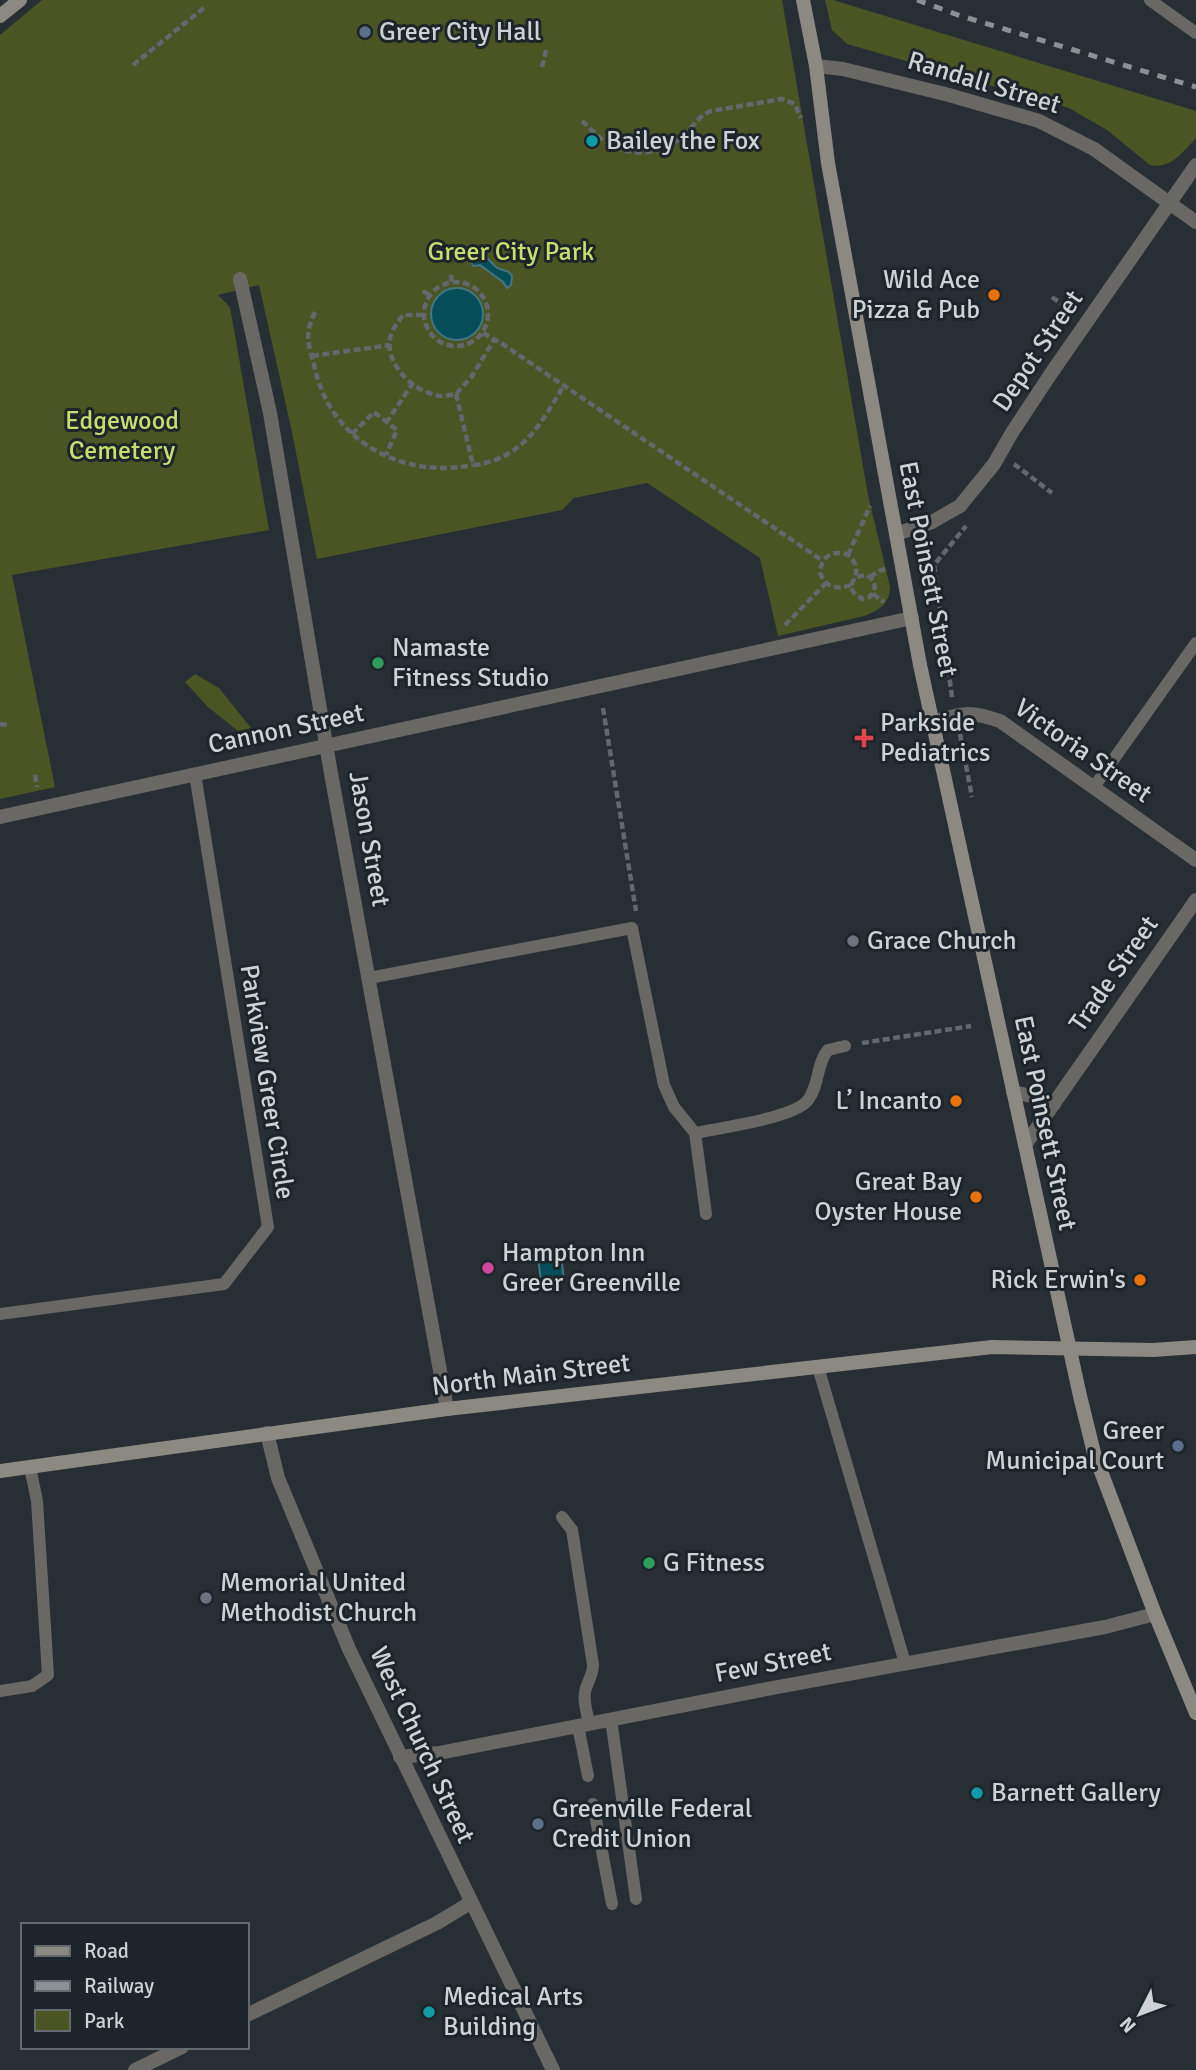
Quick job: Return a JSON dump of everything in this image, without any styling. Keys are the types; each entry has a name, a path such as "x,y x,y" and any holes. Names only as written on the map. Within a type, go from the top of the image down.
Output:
{"main road":[{"path":"0,16 20,0"},
{"name":"East Poinsett Street","path":"803,0 816,66 828,163 912,618 1070,1349 1094,1453 1196,1713"},
{"name":"North Main Street","path":"0,1471 447,1409 992,1347 1153,1350 1196,1347"}],"street":[{"name":"Randall Street","path":"816,66 843,69 949,95 1038,121 1094,149 1196,222"},
{"name":"Depot Street","path":"896,534 932,522 960,506 993,464 1196,166"},
{"name":"Jason Street","path":"240,279 270,413 447,1409"},
{"name":"Cannon Street","path":"0,817 912,618"},
{"name":"Victoria Street","path":"933,722 968,713 978,713 1000,721 1196,860"},
{"name":"Trade Street","path":"1025,1145 1196,900"},
{"path":"1013,1091 1054,1104"},
{"name":"West Church Street","path":"267,1433 278,1478 349,1648 553,2070"},
{"name":"Few Street","path":"400,1757 439,1753 1105,1627 1155,1614"},
{"path":"248,2015 438,1923 470,1903"},
{"path":"135,2070 178,2049"}],"lane":[{"path":"1150,0 1196,33"},
{"path":"1094,787 1196,643"},
{"name":"Parkview Greer Circle","path":"0,1314 224,1284 268,1227 195,774"},
{"path":"369,978 632,928 664,1085 674,1107 695,1133 706,1214"},
{"path":"695,1133 800,1108 815,1087 820,1059 828,1050 845,1046"},
{"path":"818,1367 905,1664"},
{"path":"0,1691 32,1686 48,1675 37,1500 30,1467"},
{"path":"562,1517 572,1530 593,1665 593,1673 585,1690 584,1724 588,1776"},
{"path":"611,1719 636,1899"},
{"path":"593,1804 612,1904"}],"path":[{"path":"133,65 205,7"},
{"path":"542,67 547,47"},
{"path":"582,121 604,142 633,152 651,152 667,147 681,137 702,114 711,111 782,99 795,104 802,122"},
{"path":"451,275 452,282"},
{"path":"452,282 470,285 479,291 486,300 489,312 483,333 467,345 446,346 430,334 423,315 429,295 437,288 452,282"},
{"path":"423,291 429,295"},
{"path":"1052,297 1063,305"},
{"path":"315,312 307,331 320,388 333,412 352,434 368,447 429,469 454,469 496,461 521,447 564,385"},
{"path":"423,315 403,315 390,336 390,356 413,383 441,396 456,394 472,376 494,340"},
{"path":"483,333 823,561"},
{"path":"312,356 390,345"},
{"path":"536,367 540,360"},
{"path":"386,423 413,383"},
{"path":"456,394 473,465"},
{"path":"352,434 374,411 397,430 386,455"},
{"path":"1009,469 1015,464 1052,493"},
{"path":"848,555 870,507 868,495"},
{"path":"922,566 934,565 970,520"},
{"path":"837,552 848,555 855,564 856,577 851,585 837,588 826,583 820,573 823,561 837,552"},
{"path":"934,565 955,709"},
{"path":"870,577 885,569"},
{"path":"851,585 858,598 866,599 873,594 875,583 870,577 856,577"},
{"path":"779,629 788,624 826,583"},
{"path":"873,594 884,602"},
{"path":"604,708 635,900"},
{"path":"0,724 8,724"},
{"path":"35,775 37,787"},
{"path":"845,1046 971,1026"}],"green space":[{"name":"Greer City Park","path":"42,0 782,0 868,495 890,587 886,602 879,609 864,616 778,636 760,558 647,483 574,498 562,510 317,559 259,285 218,295 230,307 269,530 12,575 55,787 0,799 0,35"},
{"path":"825,0 833,0 1196,111 1196,138 1170,162 1150,165 1107,130 1069,108 847,44 832,30"},
{"path":"195,674 219,688 251,728 238,731 208,707 185,682"}],"water":[{"path":"484,255 497,268 509,272 512,276 511,285 507,288 480,265 473,266 471,261 476,256"},
{"path":"457,288 467,290 475,296 481,304 481,324 475,332 467,338 457,340 447,338 439,332 433,324 431,314 433,304 439,296 447,290"},
{"path":"560,1247 564,1280 541,1282 537,1249"}],"railway":[{"path":"917,0 958,15 1196,87"}],"place":[{"name":"Greer City Hall","path":"365,32"},
{"name":"Bailey the Fox","path":"592,141"},
{"name":"Wild Ace Pizza & Pub","path":"994,295"},
{"name":"Namaste Fitness Studio","path":"378,663"},
{"name":"Parkside Pediatrics","path":"864,738"},
{"name":"Grace Church","path":"853,941"},
{"name":"L’ Incanto","path":"956,1101"},
{"name":"Great Bay Oyster House","path":"976,1197"},
{"name":"Hampton Inn Greer Greenville","path":"488,1268"},
{"name":"Rick Erwin's","path":"1140,1280"},
{"name":"Greer Municipal Court","path":"1178,1446"},
{"name":"G Fitness","path":"649,1563"},
{"name":"Memorial United Methodist Church","path":"206,1598"},
{"name":"Barnett Gallery","path":"977,1793"},
{"name":"Greenville Federal Credit Union","path":"538,1824"},
{"name":"Medical Arts Building","path":"429,2012"}],"park label":[{"name":"Edgewood Cemetery","path":"122,436"}]}
